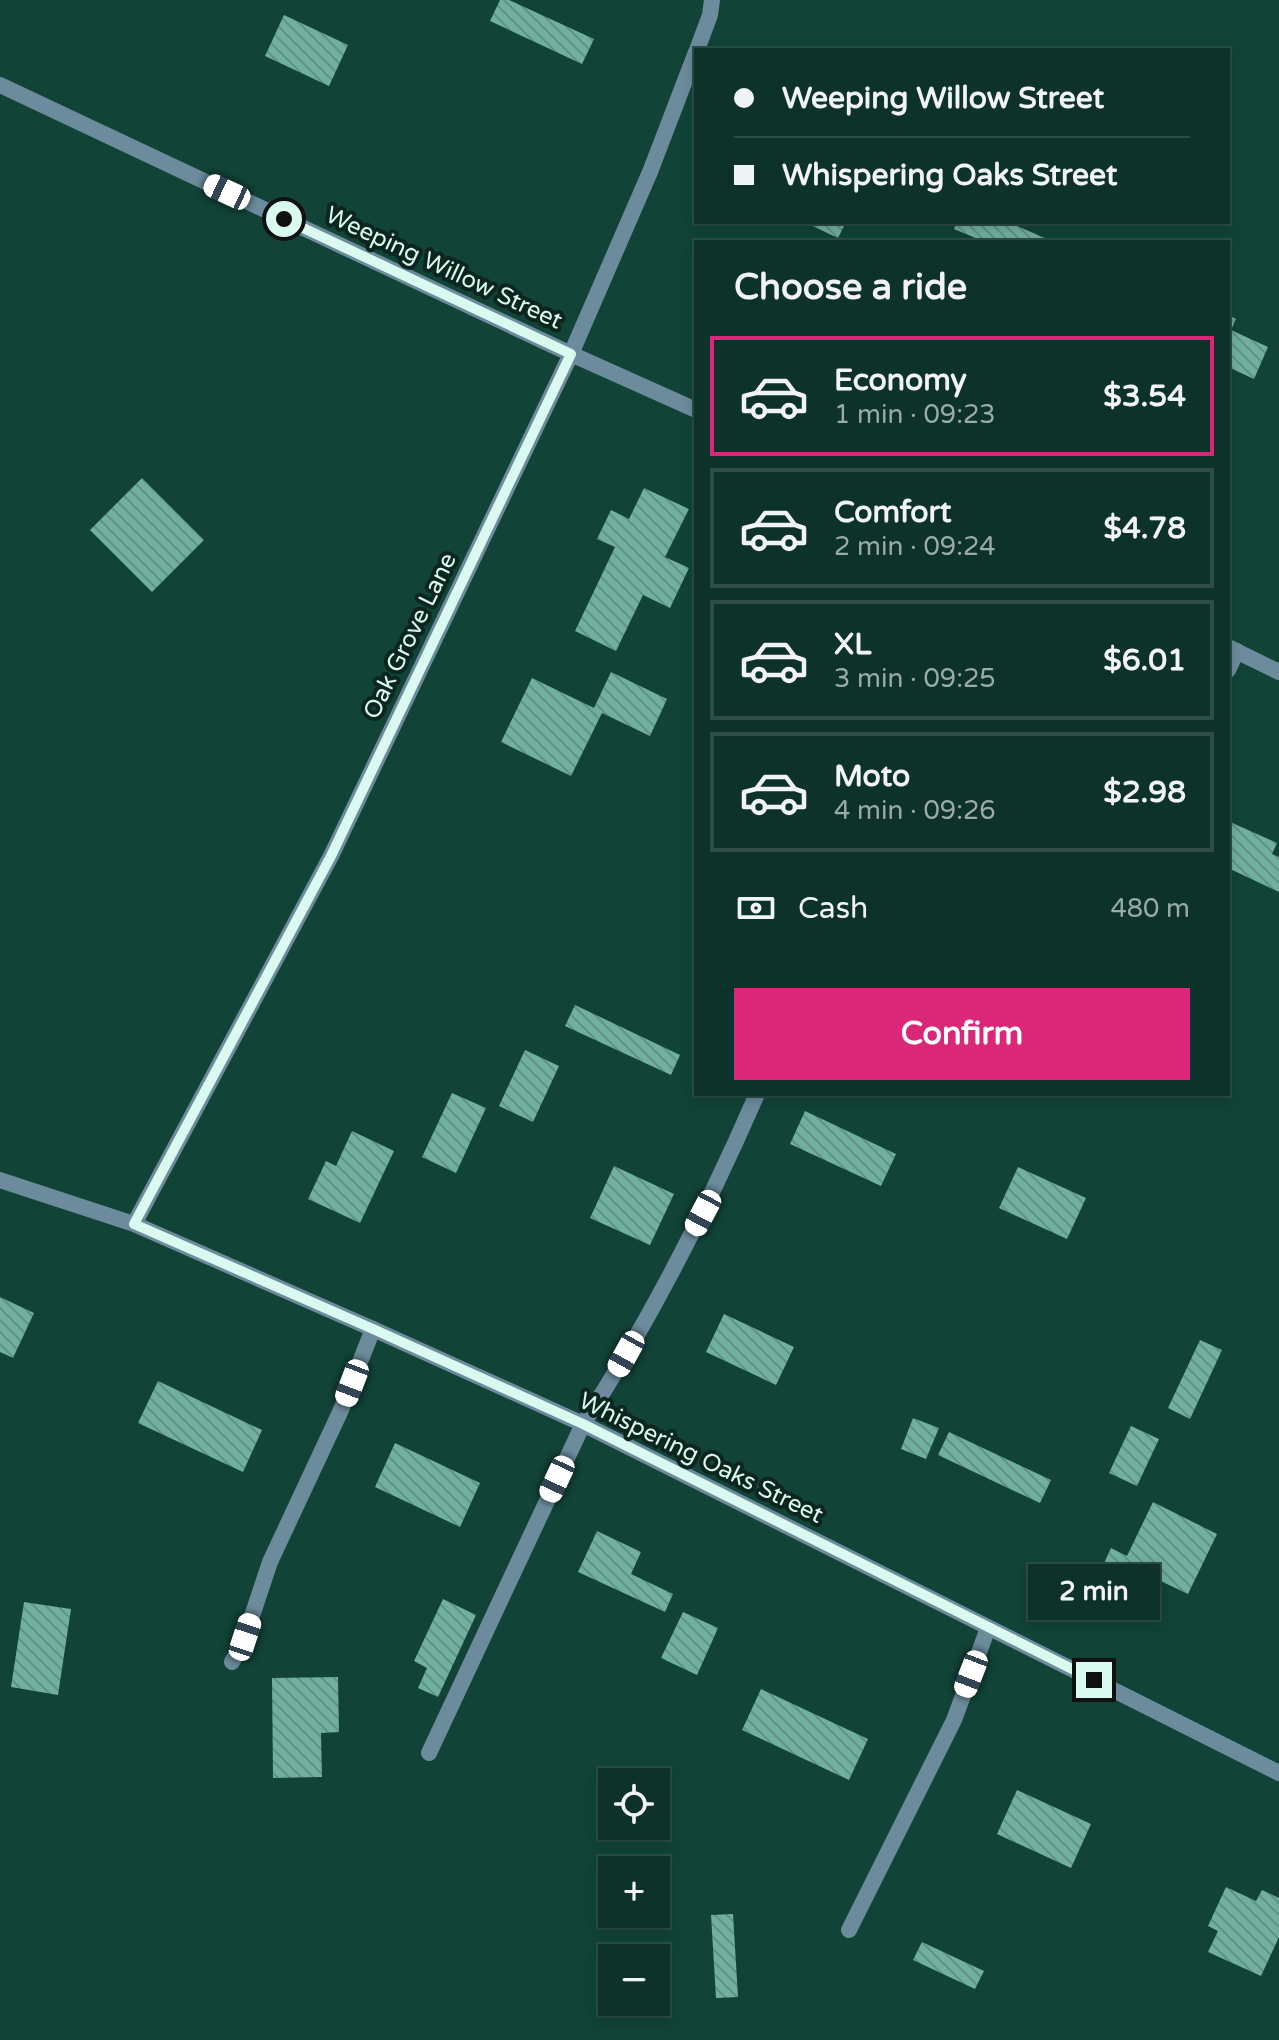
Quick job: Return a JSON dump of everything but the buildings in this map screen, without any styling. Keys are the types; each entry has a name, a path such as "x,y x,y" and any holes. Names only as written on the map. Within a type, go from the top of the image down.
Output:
{"street":[{"name":"Oak Grove Lane","path":"697,48 710,15 712,0"},
{"name":"Oak Grove Lane","path":"134,1224 331,856 571,354 650,172 694,56"},
{"name":"Weeping Willow Street","path":"0,85 694,409"},
{"path":"1232,649 1279,672"},
{"path":"429,1753 583,1424 612,1380 715,1191 756,1096"},
{"name":"Whispering Oaks Street","path":"0,1180 134,1224 583,1424 1279,1773"},
{"path":"232,1662 245,1637 270,1562 341,1410 373,1329"},
{"path":"849,1930 954,1720 988,1628"}],"route":[{"path":"284,219 571,354 331,856 134,1224 583,1424 1094,1680"}]}
